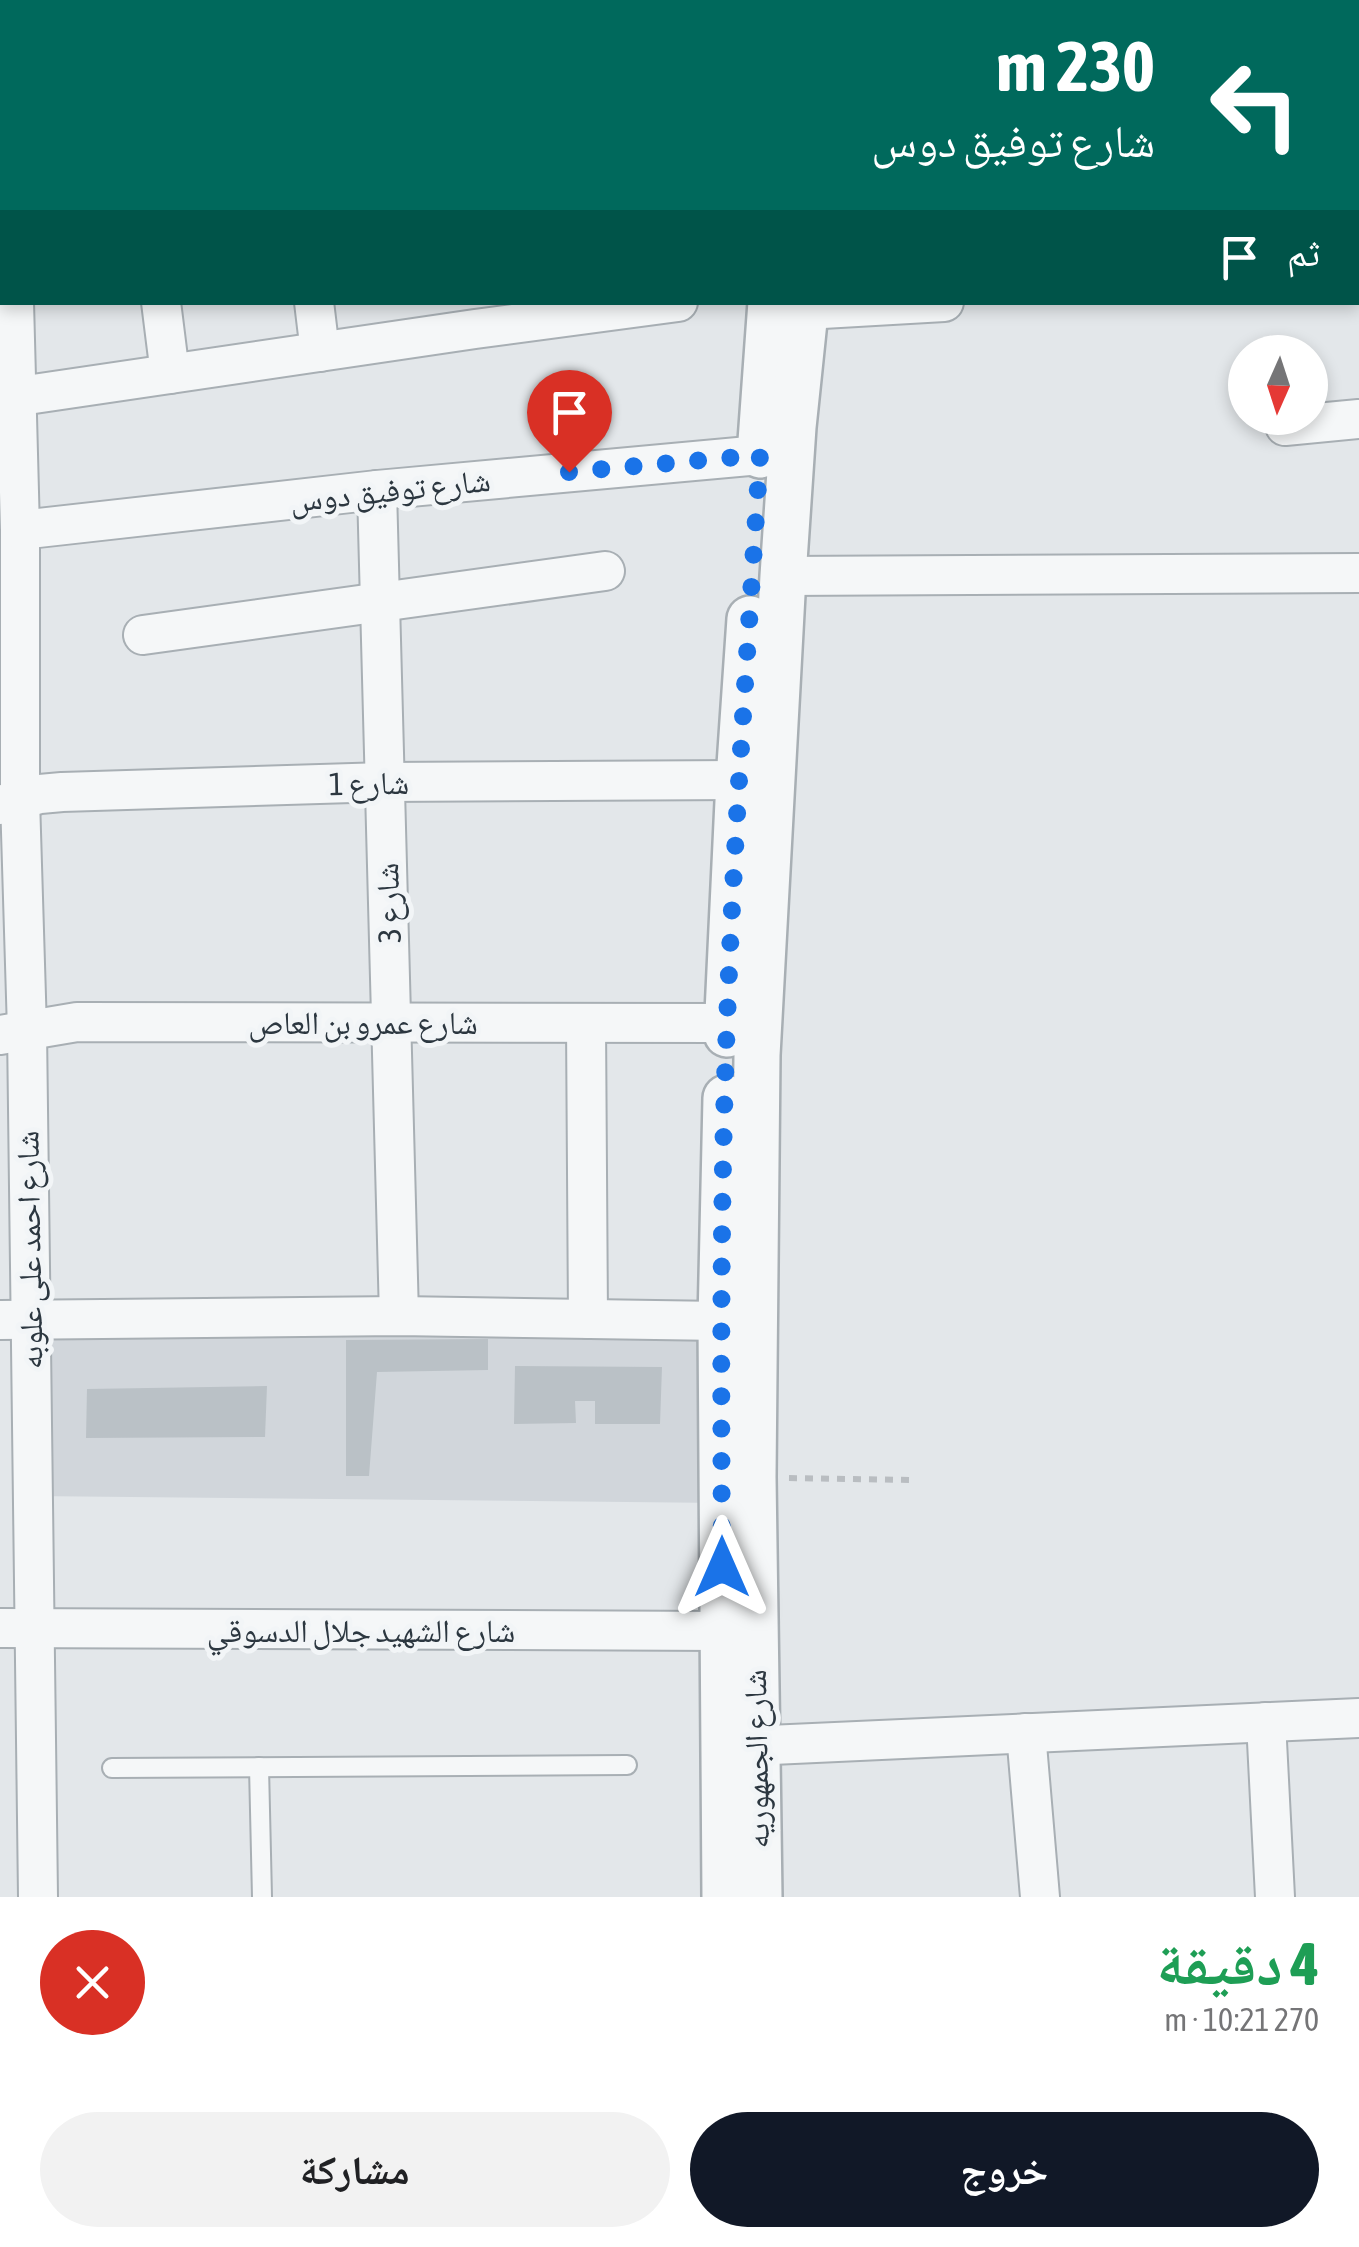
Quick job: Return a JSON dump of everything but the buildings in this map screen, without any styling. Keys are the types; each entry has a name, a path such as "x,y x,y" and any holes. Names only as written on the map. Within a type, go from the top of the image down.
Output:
{"street":[{"name":"شارع احمد على علوبه","path":"14,305 8,398 20,530 10,802 16,1628 38,1897"},
{"path":"160,305 170,374"},
{"path":"314,305 320,352"},
{"path":"8,398 320,352 473,316 634,305"},
{"name":"شارع الجمهوريه","path":"759,1897 722,1631 721,1321 727,1023 760,455 794,305"},
{"name":"شارع الجمهوريه","path":"724,1897 739,1746 753,1477 757,1055 793,427 794,305"},
{"path":"1328,423 1359,420"},
{"name":"شارع توفيق دوس","path":"20,530 377,490 760,455"},
{"name":"شارع 3","path":"377,490 399,1316"},
{"path":"143,635 604,571"},
{"path":"783,576 1359,573"},
{"name":"شارع 1","path":"10,802 62,792 385,782 739,780"},
{"name":"شارع عمرو بن العاص","path":"13,1032 77,1022 727,1023"},
{"path":"586,1022 588,1319"},
{"path":"15,1319 399,1316 721,1321"},
{"name":"شارع الشهيد جلال الدسوقي","path":"16,1628 722,1631"},
{"path":"739,1746 1359,1718"},
{"path":"1266,1722 1275,1897"},
{"path":"1026,1732 1040,1897"}],"lane":[{"path":"112,1768 627,1764"},
{"path":"259,1767 262,1897"}],"path":[{"path":"753,1477 911,1480"}],"shaded area":[{"path":"30,1319 721,1321 722,1503 31,1496"}],"route":[{"path":"569,472 760,455 727,1023 721,1321 722,1567"}]}
